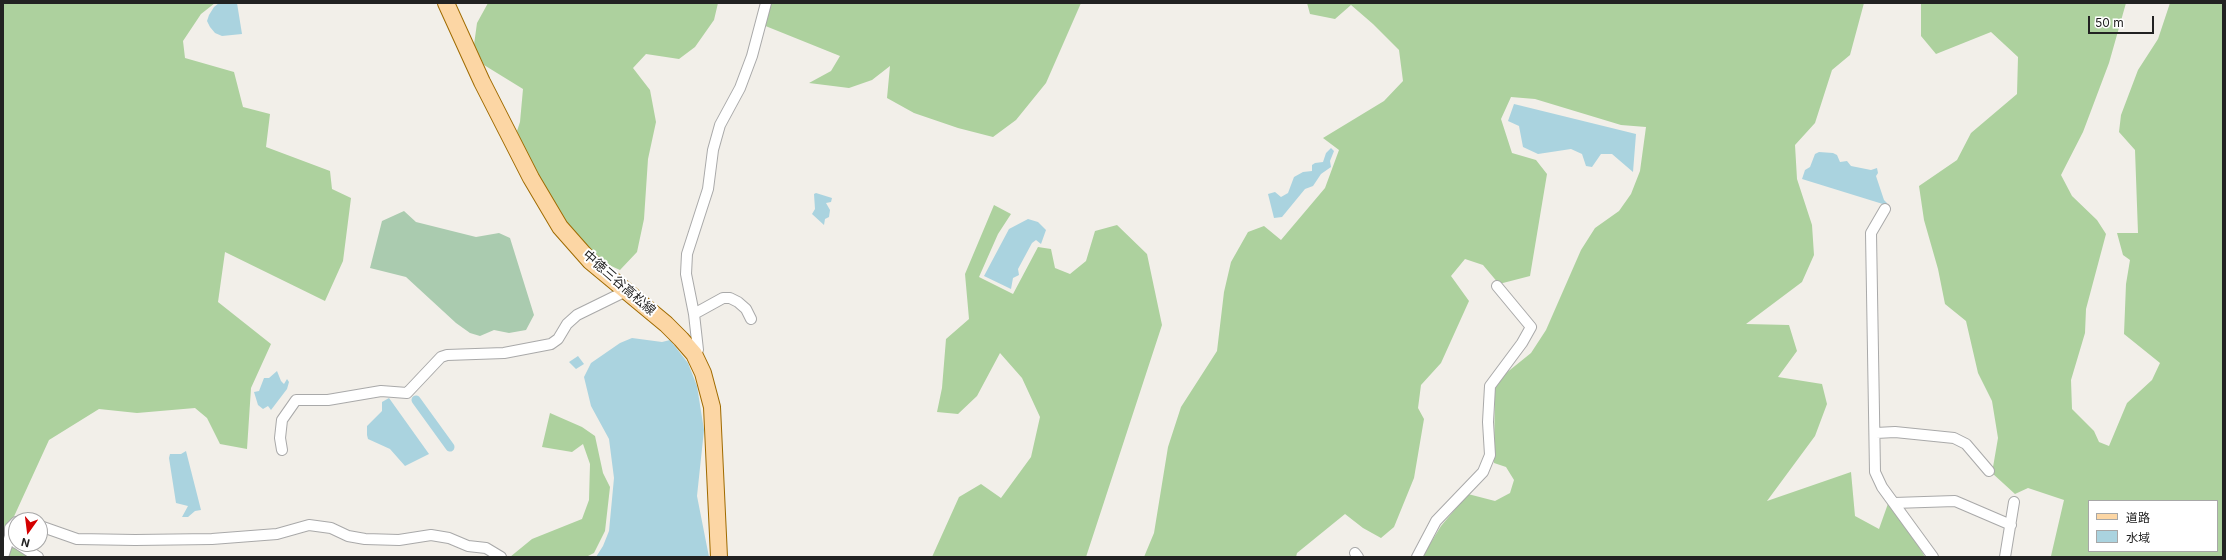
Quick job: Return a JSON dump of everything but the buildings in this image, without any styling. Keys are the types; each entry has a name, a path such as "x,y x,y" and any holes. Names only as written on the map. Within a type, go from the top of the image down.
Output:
{"main road":[{"name":"中徳三谷高松線","path":"446,3 482,82 531,178 560,227 590,261 666,324 694,354 703,373 712,407 719,557"}],"street":[{"path":"694,354 698,350 694,314 686,274 688,254 708,189 713,150 720,125 740,88 752,56 766,3"},
{"path":"1885,209 1871,233 1876,433 1875,472 1882,487 1933,557"},
{"path":"1417,557 1436,521 1483,472 1490,455 1488,422 1490,386 1498,373 1522,343 1531,327 1497,286"},
{"path":"282,450 280,438 282,420 288,408 296,400 302,398 328,400 381,391 407,392 441,357 447,355 504,353 551,344 558,339 567,324 577,315 626,291"},
{"path":"694,314 723,298 730,298 738,302 746,309 751,319"},
{"path":"1876,433 1895,432 1954,438 1966,444 1989,471"},
{"path":"1894,503 1956,501 2011,524"},
{"path":"2005,557 2014,502"},
{"path":"48,529 77,539 212,539 277,534 309,525 331,528 348,536 365,539 399,540 431,535 449,538 468,546 486,548 501,557"}],"green space":[{"path":"3,3 215,3 201,14 183,41 185,58 234,72 243,107 270,114 266,147 330,171 332,189 351,198 343,261 325,301 225,252 218,302 271,344 251,388 247,449 220,444 207,418 195,408 137,413 99,409 49,440 16,512 8,512 8,552 26,552 32,557 3,557"},
{"path":"488,3 718,3 714,20 695,47 679,59 646,54 633,68 650,90 656,122 648,159 644,219 637,252 620,270 609,265 578,243 535,173 517,131 520,122 523,89 484,65 474,45 477,23"},
{"path":"771,3 1081,3 1046,83 1016,120 993,137 958,128 914,113 887,98 890,66 872,80 849,88 809,83 831,71 840,56 763,25"},
{"path":"1307,3 1864,3 1850,55 1832,70 1815,123 1795,145 1797,179 1812,225 1814,255 1802,282 1746,324 1789,325 1797,351 1778,377 1822,384 1827,404 1815,436 1767,501 1851,472 1855,516 1879,529 1890,498 1925,557 1422,557 1441,526 1468,494 1495,501 1510,493 1514,480 1506,467 1494,463 1495,382 1531,353 1546,330 1581,250 1595,228 1619,211 1631,194 1640,171 1646,127 1621,125 1535,99 1511,97 1501,119 1512,153 1536,160 1547,174 1530,276 1499,284 1483,265 1465,259 1451,276 1469,301 1441,363 1421,385 1418,408 1424,419 1414,478 1394,527 1381,538 1363,528 1345,514 1297,553 1296,557 1144,557 1154,533 1168,447 1181,407 1217,351 1224,292 1231,262 1248,232 1264,226 1281,240 1325,188 1339,150 1323,138 1384,101 1403,81 1399,50 1351,5 1335,19 1310,14"},
{"path":"1921,3 2126,3 2109,63 2083,132 2061,175 2072,196 2097,220 2106,234 2086,309 2085,333 2071,380 2072,409 2094,431 2099,442 2109,446 2127,403 2152,380 2160,363 2124,334 2126,284 2130,260 2123,255 2117,233 2138,233 2135,150 2119,132 2121,115 2138,70 2158,39 2170,3 2223,3 2223,557 2053,557 2051,556 2064,500 2028,488 2015,494 1992,473 1998,438 1992,401 1978,373 1966,321 1945,304 1938,269 1924,220 1919,186 1957,160 1971,133 2017,94 2018,57 1991,32 1936,54 1921,36"},
{"path":"994,205 1011,214 998,234 979,277 1013,294 1038,247 1051,249 1055,268 1070,274 1086,261 1095,231 1117,225 1147,254 1162,325 1086,557 932,557 959,497 981,484 1001,498 1031,457 1040,417 1022,378 1000,353 977,396 958,414 937,412 942,388 946,339 969,319 965,274"},
{"path":"404,211 416,222 476,237 499,233 510,238 534,315 526,330 509,333 494,330 480,336 470,333 456,323 406,277 370,268 382,221"},
{"path":"550,413 582,427 595,436 603,473 610,487 605,531 594,553 586,557 510,557 532,539 582,519 589,500 590,464 583,444 572,452 542,447"}],"water":[{"path":"219,3 237,3 242,34 222,36 215,33 210,27 207,21 209,15 214,7"},
{"path":"1514,104 1636,134 1633,172 1612,154 1601,154 1592,167 1586,166 1582,154 1571,149 1538,154 1523,147 1519,126 1508,121"},
{"path":"1331,148 1334,151 1330,161 1331,167 1321,174 1313,186 1305,189 1282,217 1274,218 1268,194 1275,192 1281,197 1288,193 1294,177 1303,172 1312,171 1312,165 1323,162 1326,153"},
{"path":"1819,152 1833,153 1837,155 1840,162 1847,161 1851,166 1871,170 1877,168 1878,173 1876,176 1884,200 1887,203 1886,205 1802,179 1805,170 1810,167 1815,154"},
{"path":"816,193 832,198 831,202 826,203 830,210 829,217 825,219 824,225 812,214 815,209 814,194"},
{"path":"1028,219 1038,222 1046,230 1041,244 1036,240 1032,243 1018,269 1019,275 1013,278 1011,289 984,276 1009,229"},
{"path":"632,338 662,342 670,340 688,363 697,386 704,430 697,496 709,557 596,557 603,546 609,531 614,478 609,439 591,406 584,377 591,363 620,343"},
{"path":"578,356 584,364 576,369 569,362"},
{"path":"277,371 281,381 284,384 287,379 289,382 287,389 271,410 268,406 263,409 258,405 254,392 259,391 264,378 269,378"},
{"path":"389,398 429,454 405,466 390,449 368,439 367,435 367,426 382,411 382,402"},
{"path":"186,451 201,510 195,511 188,517 182,517 188,506 176,503 169,458 170,454 181,454"}],"waterway":[{"path":"416,400 450,447"}]}
